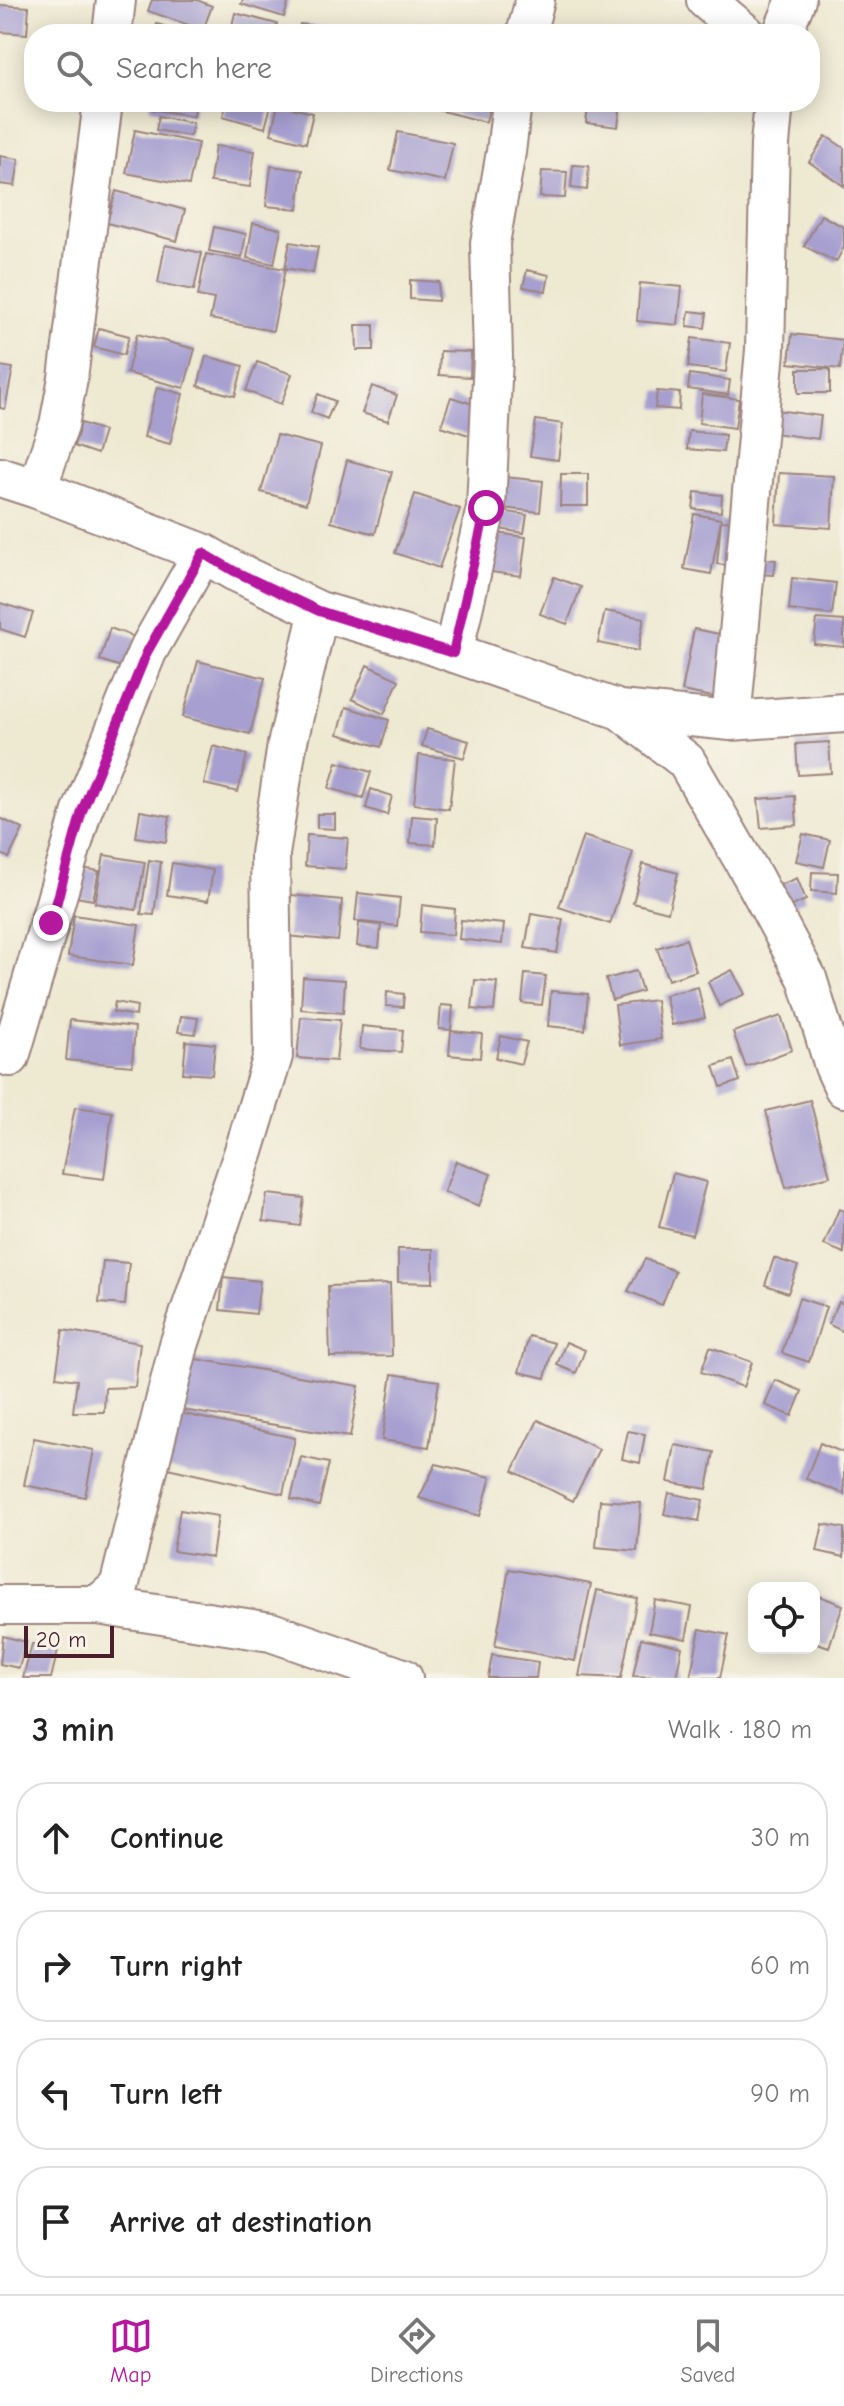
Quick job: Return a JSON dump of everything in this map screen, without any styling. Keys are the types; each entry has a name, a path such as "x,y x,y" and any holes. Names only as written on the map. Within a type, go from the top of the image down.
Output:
{"street":[{"path":"113,24 116,0"},
{"path":"529,24 535,0"},
{"path":"706,0 734,24"},
{"path":"786,24 796,0"},
{"path":"37,489 59,425 68,378 102,112"},
{"path":"453,653 486,508 493,357 490,243 511,112"},
{"path":"731,721 765,350 773,112"},
{"path":"0,477 203,553 319,611 620,710 731,721 844,713"},
{"path":"10,1057 82,811 147,652 203,553"},
{"path":"98,1605 119,1587 179,1345 273,1056 270,854 287,745 319,611"},
{"path":"620,710 686,761 807,978 834,1066 844,1088"},
{"path":"0,1605 98,1605 271,1632 403,1678"}],"building":[{"path":"152,0 197,0 212,6 205,24 186,24 148,11"},
{"path":"243,0 289,0 284,17 241,4"},
{"path":"0,5 29,7 24,34 0,32"},
{"path":"235,13 277,24 232,24"},
{"path":"169,112 195,112 194,116"},
{"path":"224,112 269,112 265,128 223,116"},
{"path":"276,112 313,113 306,143 271,134"},
{"path":"446,112 488,112 486,122"},
{"path":"587,112 620,112 618,127 586,123"},
{"path":"159,116 193,123 190,136 156,130"},
{"path":"135,130 198,143 189,185 126,173"},
{"path":"398,132 453,143 445,181 390,170"},
{"path":"826,136 844,148 844,186 809,162"},
{"path":"215,146 255,151 250,187 210,182"},
{"path":"0,156 19,159 15,186 0,184"},
{"path":"573,165 589,166 587,190 571,188"},
{"path":"271,166 303,170 298,209 266,206"},
{"path":"542,171 567,172 565,198 540,197"},
{"path":"116,191 185,210 177,241 107,223"},
{"path":"821,215 844,227 844,247 836,262 804,246"},
{"path":"253,223 281,229 274,264 247,258"},
{"path":"214,227 246,234 242,257 209,251"},
{"path":"290,242 318,247 313,273 285,268"},
{"path":"165,245 202,253 194,290 158,283"},
{"path":"206,254 285,269 273,331 210,319 214,299 198,296"},
{"path":"527,270 549,275 546,291 523,287"},
{"path":"410,280 439,282 438,301 410,299"},
{"path":"640,283 682,287 678,325 637,321"},
{"path":"689,311 707,313 705,328 687,326"},
{"path":"356,325 374,325 374,350 357,350"},
{"path":"99,328 129,336 124,355 94,347"},
{"path":"137,334 195,349 184,388 127,373"},
{"path":"792,334 843,340 840,369 789,363"},
{"path":"692,338 730,343 726,372 688,367"},
{"path":"440,351 471,352 470,377 439,375"},
{"path":"206,356 243,366 235,396 198,386"},
{"path":"257,362 292,374 281,404 246,391"},
{"path":"0,366 13,368 5,409 0,408"},
{"path":"798,369 830,369 830,393 798,393"},
{"path":"690,374 730,380 728,395 688,389"},
{"path":"372,386 397,395 388,421 362,413"},
{"path":"157,387 183,394 170,444 144,437"},
{"path":"657,391 680,393 679,410 655,408"},
{"path":"318,394 335,401 327,419 311,412"},
{"path":"702,394 739,399 735,428 699,423"},
{"path":"451,397 485,408 475,437 441,426"},
{"path":"776,410 821,416 818,439 773,433"},
{"path":"536,420 563,424 558,460 530,456"},
{"path":"81,423 104,431 97,454 74,446"},
{"path":"689,431 725,435 723,452 687,449"},
{"path":"277,435 321,446 306,504 261,492"},
{"path":"347,460 392,472 375,534 331,522"},
{"path":"779,473 834,476 831,528 776,524"},
{"path":"561,474 588,474 588,506 560,506"},
{"path":"504,477 543,481 540,512 501,508"},
{"path":"695,492 722,495 721,512 693,509"},
{"path":"415,494 460,509 439,568 395,553"},
{"path":"501,511 527,515 524,533 499,529"},
{"path":"694,514 721,519 711,574 684,569"},
{"path":"721,521 740,522 736,566 717,564"},
{"path":"488,532 526,537 521,576 483,571"},
{"path":"760,559 776,560 774,575 758,574"},
{"path":"554,577 581,587 567,624 540,614"},
{"path":"792,578 836,583 832,615 789,610"},
{"path":"0,603 33,613 25,637 0,629"},
{"path":"605,611 644,618 638,651 598,643"},
{"path":"817,619 844,621 844,647 814,644"},
{"path":"110,628 143,640 133,671 100,660"},
{"path":"694,629 730,636 718,698 682,691"},
{"path":"198,661 265,678 250,734 183,717"},
{"path":"367,665 399,680 384,714 352,699"},
{"path":"346,707 389,720 381,747 338,734"},
{"path":"427,729 469,741 464,758 422,746"},
{"path":"829,742 831,773 798,775 796,744"},
{"path":"213,746 247,755 238,792 204,784"},
{"path":"419,755 455,759 449,809 414,804"},
{"path":"337,762 371,772 363,798 329,788"},
{"path":"371,789 392,796 387,815 366,808"},
{"path":"795,796 797,825 761,828 758,799"},
{"path":"140,811 170,816 166,842 136,837"},
{"path":"317,814 335,814 335,829 317,828"},
{"path":"412,816 437,818 435,845 410,843"},
{"path":"0,818 23,829 9,858 0,853"},
{"path":"803,834 830,840 824,867 796,861"},
{"path":"307,835 348,838 345,869 305,866"},
{"path":"583,836 633,852 610,924 559,907"},
{"path":"104,855 145,862 136,910 95,903"},
{"path":"149,860 161,862 154,915 141,914"},
{"path":"172,863 213,870 208,901 167,895"},
{"path":"643,864 678,873 668,912 633,903"},
{"path":"76,867 99,871 93,900 70,896"},
{"path":"812,872 838,873 837,893 811,891"},
{"path":"797,878 806,900 790,907 780,885"},
{"path":"358,893 400,898 397,926 355,921"},
{"path":"291,895 342,900 338,941 287,936"},
{"path":"422,905 455,909 453,935 420,932"},
{"path":"531,914 563,919 557,953 525,948"},
{"path":"74,915 139,925 133,965 68,956"},
{"path":"461,920 504,924 502,944 459,939"},
{"path":"359,923 381,925 379,948 357,946"},
{"path":"686,939 696,971 668,980 657,948"},
{"path":"732,970 745,994 719,1006 708,982"},
{"path":"636,971 642,991 612,1000 606,979"},
{"path":"525,974 546,976 542,1005 522,1003"},
{"path":"303,977 345,980 343,1013 301,1009"},
{"path":"475,980 497,982 494,1011 472,1009"},
{"path":"698,987 705,1018 672,1025 665,995"},
{"path":"551,991 588,994 585,1030 548,1026"},
{"path":"387,992 404,994 403,1007 386,1006"},
{"path":"656,1000 661,1039 620,1045 615,1005"},
{"path":"115,1002 137,1006 136,1016 113,1012"},
{"path":"441,1005 453,1006 451,1030 439,1029"},
{"path":"181,1016 198,1018 195,1034 178,1032"},
{"path":"781,1016 792,1050 746,1067 733,1032"},
{"path":"301,1017 340,1020 336,1061 297,1058"},
{"path":"70,1020 135,1027 132,1066 66,1060"},
{"path":"362,1026 403,1030 401,1052 360,1049"},
{"path":"451,1031 482,1034 480,1058 449,1055"},
{"path":"501,1036 527,1042 521,1064 496,1058"},
{"path":"186,1041 215,1044 212,1075 183,1073"},
{"path":"733,1060 740,1081 721,1087 714,1066"},
{"path":"810,1100 830,1176 786,1188 766,1111"},
{"path":"75,1107 112,1112 104,1179 62,1174"},
{"path":"456,1161 491,1174 479,1206 444,1192"},
{"path":"673,1173 706,1182 692,1235 659,1227"},
{"path":"267,1194 304,1198 300,1226 263,1221"},
{"path":"839,1209 844,1211 844,1253 824,1245"},
{"path":"398,1249 433,1249 433,1283 398,1282"},
{"path":"774,1258 798,1266 788,1293 765,1285"},
{"path":"645,1259 675,1271 662,1305 628,1291"},
{"path":"103,1261 129,1263 125,1305 99,1303"},
{"path":"223,1277 260,1281 256,1314 220,1310"},
{"path":"390,1284 392,1356 330,1357 328,1286"},
{"path":"799,1298 826,1307 809,1362 782,1353"},
{"path":"839,1302 844,1304 844,1332 828,1324"},
{"path":"63,1330 140,1343 135,1387 105,1388 104,1412 73,1412 77,1380 56,1377"},
{"path":"529,1336 554,1343 545,1378 519,1372"},
{"path":"566,1342 585,1350 576,1373 557,1365"},
{"path":"710,1347 752,1362 743,1387 701,1372"},
{"path":"190,1358 359,1386 350,1437 182,1410"},
{"path":"392,1374 439,1381 429,1447 382,1440"},
{"path":"775,1380 802,1391 792,1416 765,1405"},
{"path":"175,1412 295,1438 283,1494 163,1467"},
{"path":"538,1420 599,1449 573,1501 513,1471"},
{"path":"628,1431 645,1434 640,1463 622,1459"},
{"path":"34,1438 94,1450 85,1497 24,1485"},
{"path":"820,1443 844,1453 844,1494 806,1479"},
{"path":"675,1445 714,1452 707,1489 668,1482"},
{"path":"301,1457 329,1463 319,1506 291,1499"},
{"path":"436,1464 491,1477 480,1516 419,1498"},
{"path":"669,1493 703,1500 699,1521 664,1514"},
{"path":"600,1500 641,1503 637,1551 596,1547"},
{"path":"180,1510 218,1516 212,1557 173,1551"},
{"path":"823,1524 844,1528 844,1557 817,1551"},
{"path":"509,1569 591,1584 575,1661 495,1646"},
{"path":"597,1590 637,1598 621,1678 579,1676"},
{"path":"820,1596 843,1605 829,1647 820,1644"},
{"path":"655,1600 692,1607 686,1639 649,1632"},
{"path":"700,1629 729,1635 720,1678 690,1678"},
{"path":"3,1636 26,1642 19,1668 0,1664"},
{"path":"641,1638 682,1647 676,1678 633,1676"},
{"path":"32,1644 58,1650 51,1678 23,1678"},
{"path":"492,1655 538,1662 536,1678 488,1678"}],"route":[{"path":"51,923 82,811 147,652 203,553 319,611 453,653 486,508"}]}
